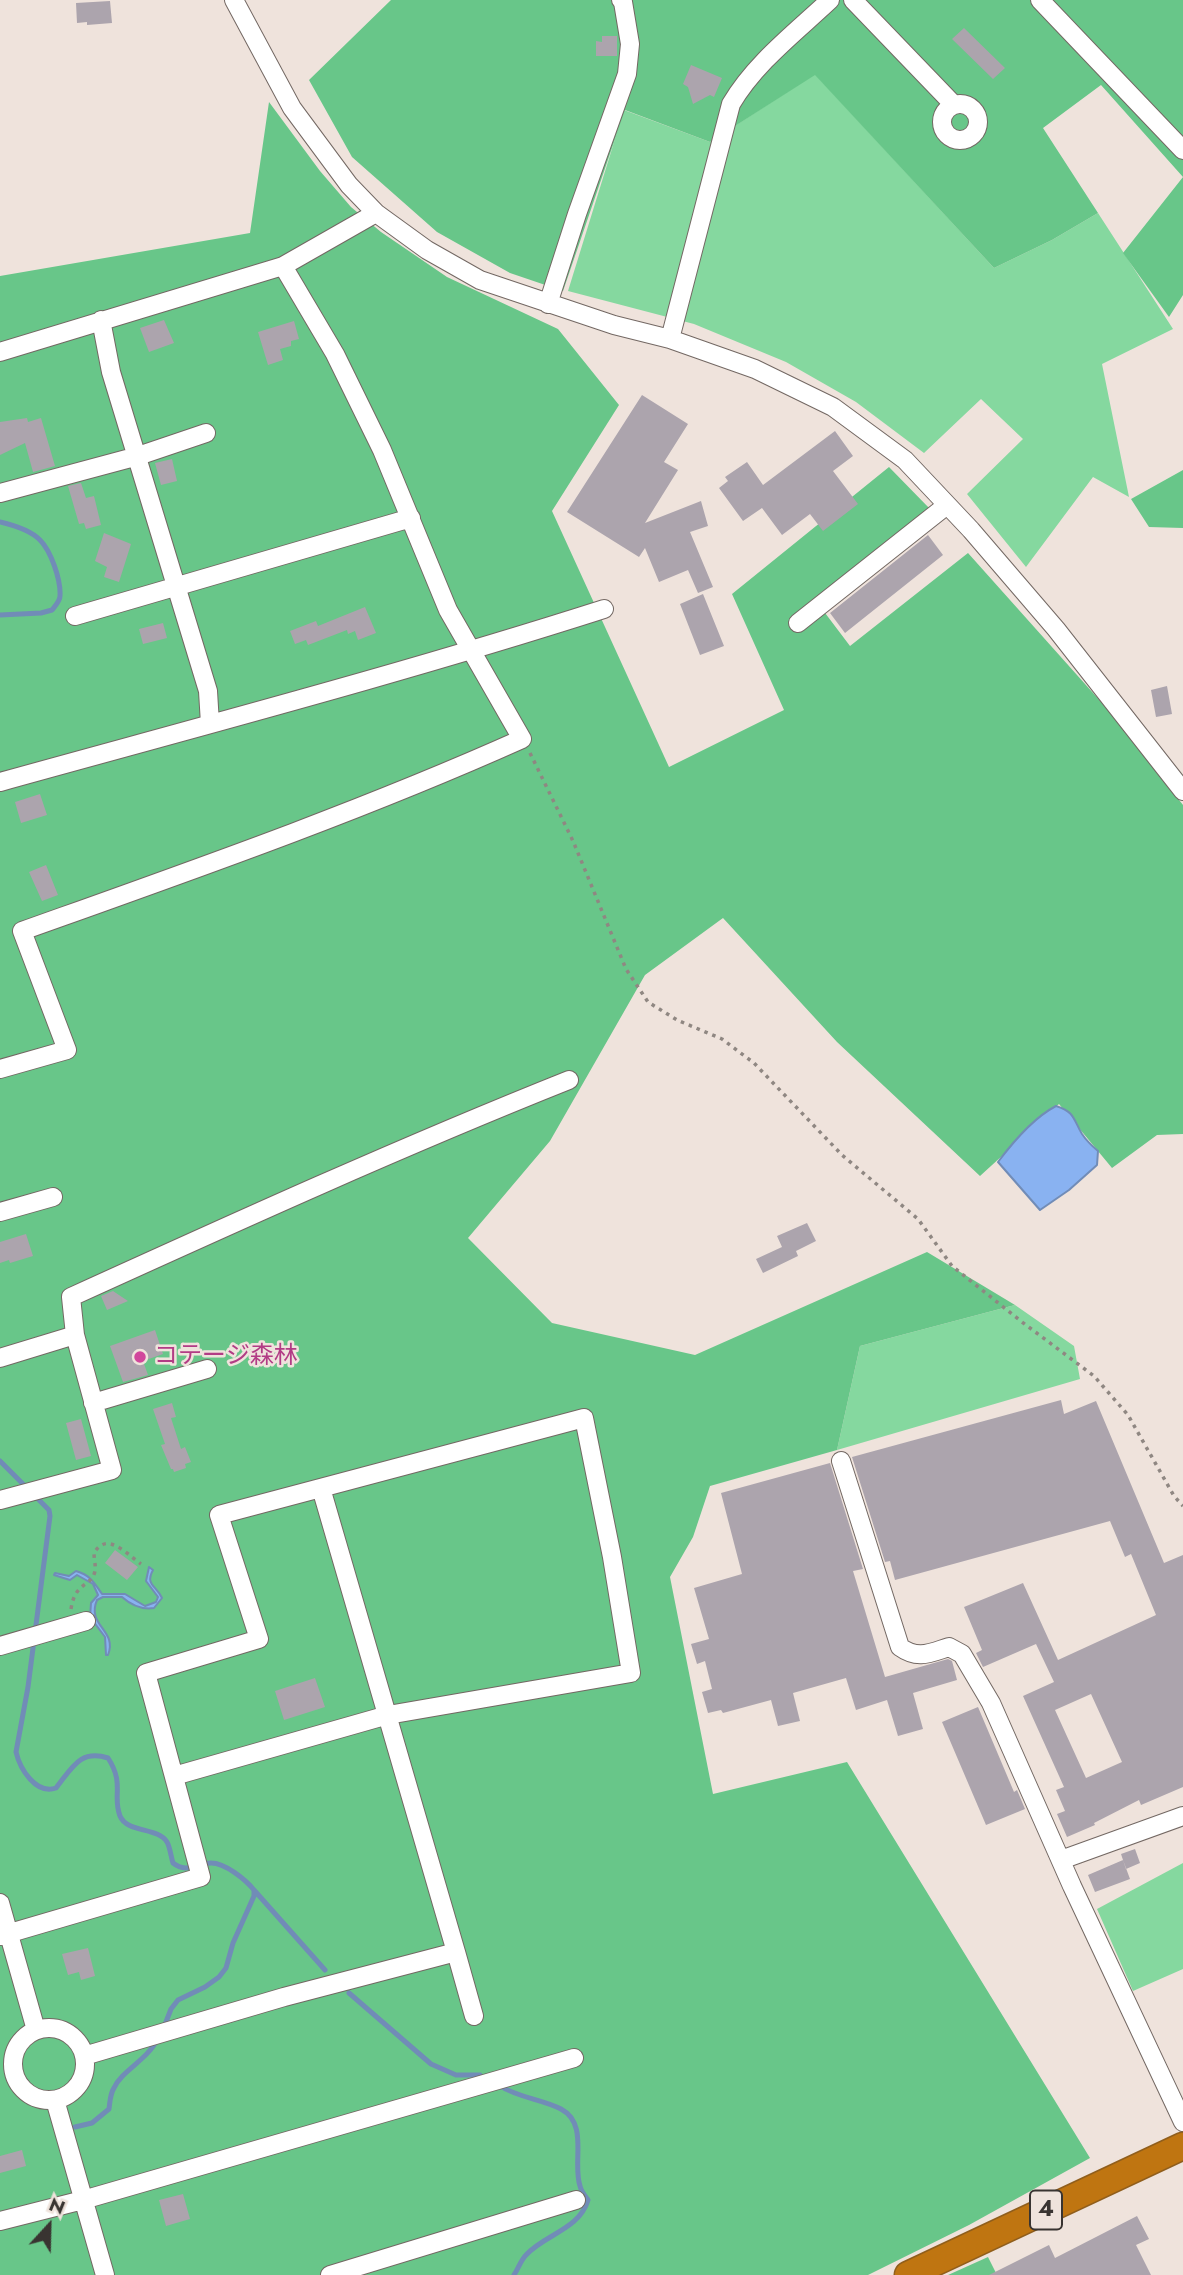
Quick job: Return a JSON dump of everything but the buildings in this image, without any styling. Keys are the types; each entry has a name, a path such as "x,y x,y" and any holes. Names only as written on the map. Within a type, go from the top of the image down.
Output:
{"highway":[{"name":"4","path":"908,2275 1183,2146"}],"street":[{"path":"234,0 292,108 349,185 376,212 428,250 480,280 614,325 670,339 755,369 833,407 905,460 1056,629 1183,791"},
{"path":"670,339 731,104 743,83 756,69 831,0"},
{"path":"853,0 954,105"},
{"path":"1040,0 1183,150"},
{"path":"548,304 627,74 630,44 623,1"},
{"path":"0,352 284,266 376,212"},
{"path":"0,1069 66,1050 22,931 270,843 428,781 522,739 449,610 382,450 335,354 284,266"},
{"path":"101,320 111,372 208,691 210,724"},
{"path":"0,493 138,456 206,433"},
{"path":"798,623 947,505"},
{"path":"75,616 411,518"},
{"path":"0,782 472,651 604,609"},
{"path":"0,1500 112,1469 75,1335 71,1297 431,1136 569,1080"},
{"path":"0,1212 53,1197"},
{"path":"0,1358 75,1335"},
{"path":"93,1403 207,1369"},
{"path":"4,1935 201,1877 146,1673 259,1639 219,1515 584,1418 612,1557 631,1673 388,1715 174,1776"},
{"path":"841,1461 900,1647 911,1654 926,1654 949,1647 962,1654 991,1703 1183,2122"},
{"path":"321,1489 474,2016"},
{"path":"0,1646 77,1623"},
{"path":"1061,1860 1183,1816"},
{"path":"0,1903 4,1935 36,2030"},
{"path":"84,2056 284,1997 456,1952"},
{"path":"36,2030 63,2030 73,2037 84,2056 82,2080 66,2096 55,2100 31,2096 7,2080 13,2053 19,2042 36,2030"},
{"path":"0,2221 83,2200 573,2058"},
{"path":"55,2100 105,2275"},
{"path":"330,2275 576,2200"}],"path":[{"path":"522,739 573,841 626,970 648,1002 677,1020 722,1040 754,1063 842,1154 918,1219 952,1266 1094,1376 1128,1415 1174,1496 1183,1506"},
{"path":"77,1623 73,1595 92,1578 96,1570 94,1553 102,1545 109,1543 141,1564"}],"green space":[{"path":"391,0 1183,0 1183,177 1101,85 1043,128 1098,213 1052,240 994,268 815,75 710,142 625,110 563,291 510,273 437,232 352,157 309,80"},
{"path":"815,74 994,268 1052,240 1098,213 1173,329 1102,364 1129,497 1093,477 1026,567 967,494 1023,439 981,399 924,453 856,402 786,362 694,324 568,291 624,110 710,142"},
{"path":"269,102 320,171 351,207 381,232 447,277 558,329 619,405 552,511 669,767 784,710 732,594 889,467 930,509 816,601 850,646 968,553 1102,703 1183,805 1183,1134 1157,1135 1112,1168 1059,1104 980,1176 837,1042 723,918 645,975 550,1141 468,1238 552,1323 695,1355 927,1252 1015,1305 860,1346 837,1450 710,1486 693,1537 670,1577 713,1794 847,1762 1090,2158 969,2225 868,2275 0,2275 0,276 250,233"},
{"path":"1183,177 1183,295 1169,317 1123,253"},
{"path":"1183,470 1183,528 1149,527 1131,499"},
{"path":"1015,1305 1074,1346 1080,1379 837,1450 860,1346"},
{"path":"1183,1863 1183,1969 1133,1991 1097,1909"},
{"path":"988,2257 997,2275 948,2275"}],"water":[{"path":"1056,1106 1070,1114 1089,1143 1098,1151 1097,1165 1069,1190 1040,1210 998,1162 1031,1124"},
{"path":"149,1567 153,1570 151,1582 162,1598 154,1608 136,1606 122,1597 103,1597 97,1600 95,1616 109,1640 110,1647 106,1655 105,1637 90,1617 91,1603 98,1595 93,1584 77,1575 70,1580 54,1575 69,1576 76,1571 91,1580 102,1594 125,1594 145,1606 156,1602 158,1597 146,1581"}],"waterway":[{"path":"0,522 36,536 51,558 60,589 58,602 52,610 0,615"},
{"path":"0,1461 27,1488"},
{"path":"34,1495 49,1510 50,1516 28,1687 16,1752 21,1766 36,1784 49,1789 56,1788 72,1767 83,1758 108,1758 116,1775 118,1809 124,1821 163,1837 168,1844 173,1863 178,1866 187,1868 206,1863 216,1864 234,1872 254,1890 226,1968 205,1987 178,2000 164,2027"},
{"path":"254,1890 325,1970"},
{"path":"349,1993 431,2064 456,2075 480,2075"},
{"path":"75,2127 92,2123 109,2109 112,2093 118,2082 148,2053 158,2038"},
{"path":"500,2086 554,2106 570,2116 577,2134 580,2186 588,2200 577,2218 526,2255 514,2275"}],"place":[{"name":"コテージ森林","path":"140,1357"}]}
